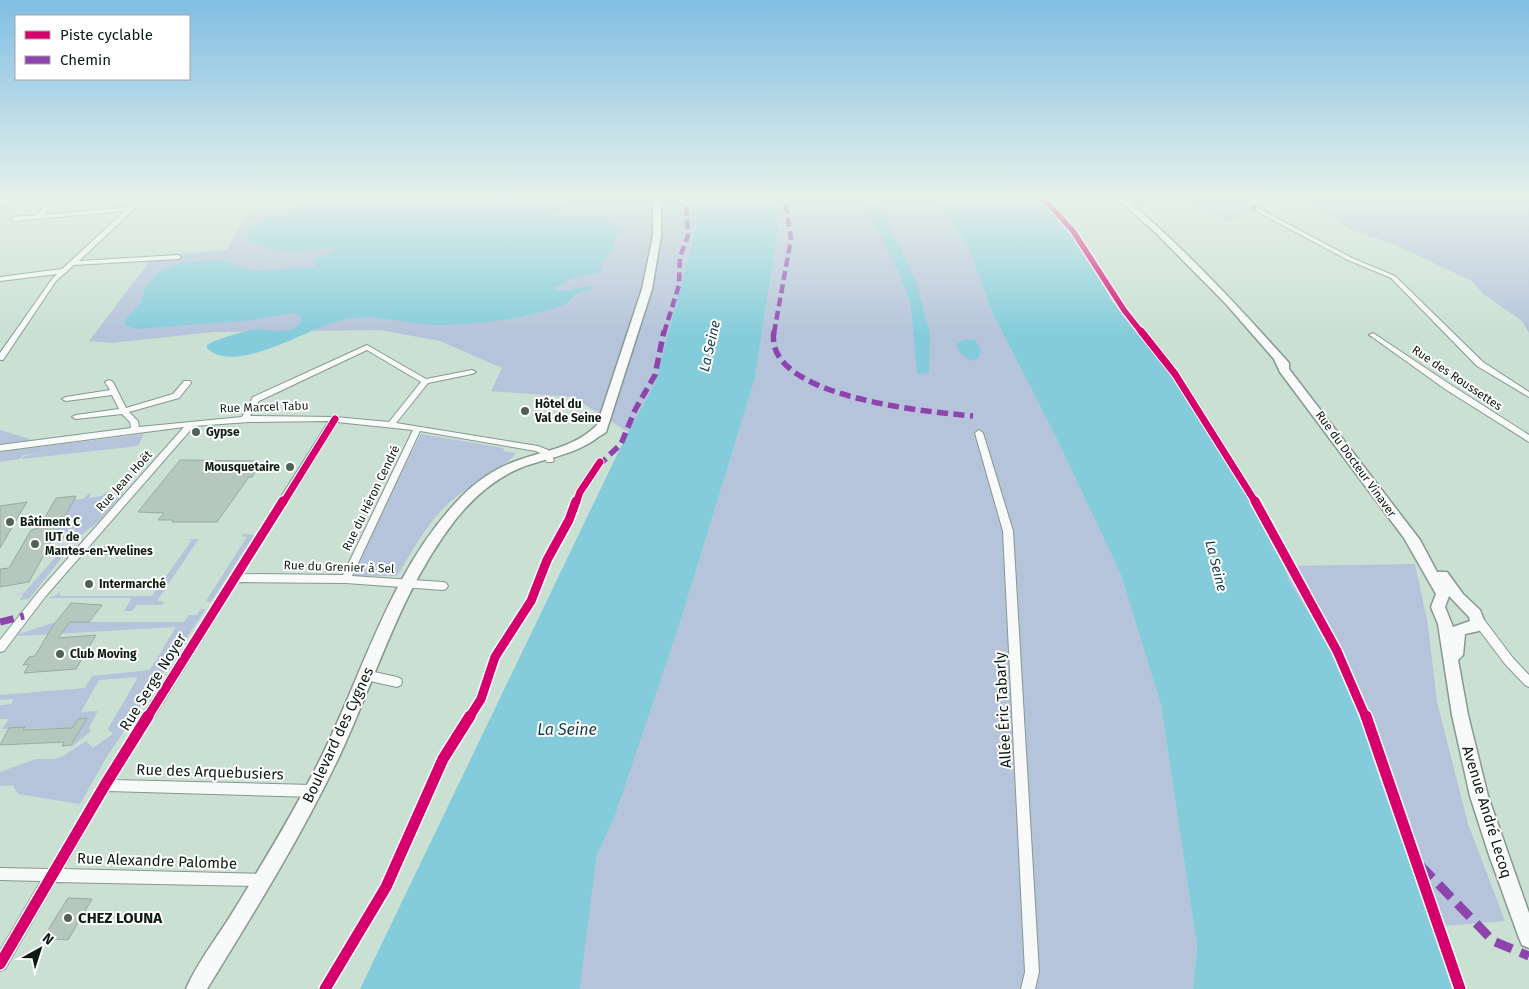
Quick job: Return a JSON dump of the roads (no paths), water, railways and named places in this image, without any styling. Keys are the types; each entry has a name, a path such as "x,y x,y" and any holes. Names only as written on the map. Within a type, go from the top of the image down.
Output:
{"main road":[{"name":"Boulevard des Cygnes","path":"196,989 313,791 343,730 409,582 438,534 482,484 524,462 584,443 604,424 652,266 656,244"},
{"name":"Rue du Docteur Vinaver","path":"1172,244 1229,302 1279,360 1284,370 1302,390 1410,537 1460,601 1469,608 1472,625"},
{"name":"Boulevard des Cygnes","path":"462,506 539,456"},
{"name":"Rue du Docteur Vinaver","path":"1410,537 1442,590 1441,608 1454,682"},
{"path":"1469,608 1453,601 1441,608 1454,624 1472,625"},
{"path":"1454,682 1456,634 1460,629 1472,625"},
{"name":"Avenue André Lecoq","path":"1454,682 1479,796 1498,855 1529,938"}],"street":[{"path":"0,358 48,288 92,244"},
{"path":"1322,244 1350,259 1393,277 1474,359 1529,395"},
{"path":"71,263 178,256"},
{"path":"0,279 63,271"},
{"name":"Rue des Roussettes","path":"1373,335 1448,387 1529,438"},
{"path":"245,419 256,399 367,347 425,381"},
{"path":"391,424 425,381 472,372"},
{"path":"109,382 124,411 134,421 135,430"},
{"path":"76,417 124,411 176,396 187,383"},
{"path":"66,399 114,392"},
{"name":"Rue Marcel Tabu","path":"0,448 135,430 245,419 335,419 418,428 539,456"},
{"name":"Rue Serge Noyer","path":"0,964 105,785 335,419"},
{"name":"Rue Jean Hoët","path":"0,648 42,594 191,424"},
{"name":"Rue du Héron Cendré","path":"346,579 418,428"},
{"name":"Allée Éric Tabarly","path":"979,433 1008,531 1032,972 1028,989"},
{"name":"Rue du Grenier à Sel","path":"234,578 346,579 409,582 442,586"},
{"path":"1472,625 1496,642 1509,661 1529,682"},
{"path":"366,675 397,682"},
{"name":"Rue des Arquebusiers","path":"105,785 313,791"},
{"name":"Rue Alexandre Palombe","path":"0,874 261,880"}],"water":[{"path":"258,244 614,244 612,251 601,262 601,270 598,273 572,278 554,288 562,291 583,287 592,287 592,289 577,294 563,305 519,317 488,322 443,325 378,318 352,318 338,321 271,348 234,357 219,355 207,348 207,345 255,329 291,330 300,323 302,317 293,313 252,320 136,329 125,325 125,320 140,303 146,287 159,272 176,264 210,260 223,261 256,271 317,267 315,258 333,252 335,249 292,251 272,249"},
{"name":"La Seine","path":"692,244 776,244 755,378 679,626 615,816 597,855 580,989 360,989 628,432 655,383"},
{"path":"885,244 898,244 916,281 930,333 929,373 917,374 911,305 901,277"},
{"path":"966,244 1079,244 1092,263 1112,301 1156,351 1260,515 1282,555 1288,580 1328,644 1358,707 1376,769 1433,927 1452,989 1193,989 1197,947 1161,705 1121,575 1056,437 992,312"},
{"path":"964,340 975,340 981,349 979,358 971,361 961,354 956,344"}],"place":[{"name":"Hôtel du Val de Seine","path":"525,411"},
{"name":"Gypse","path":"196,432"},
{"name":"Mousquetaire","path":"290,467"},
{"name":"Bâtiment C","path":"10,522"},
{"name":"IUT de Mantes-en-Yvelines","path":"35,544"},
{"name":"Intermarché","path":"89,584"},
{"name":"Club Moving","path":"60,654"},
{"name":"CHEZ LOUNA","path":"68,918"}]}
